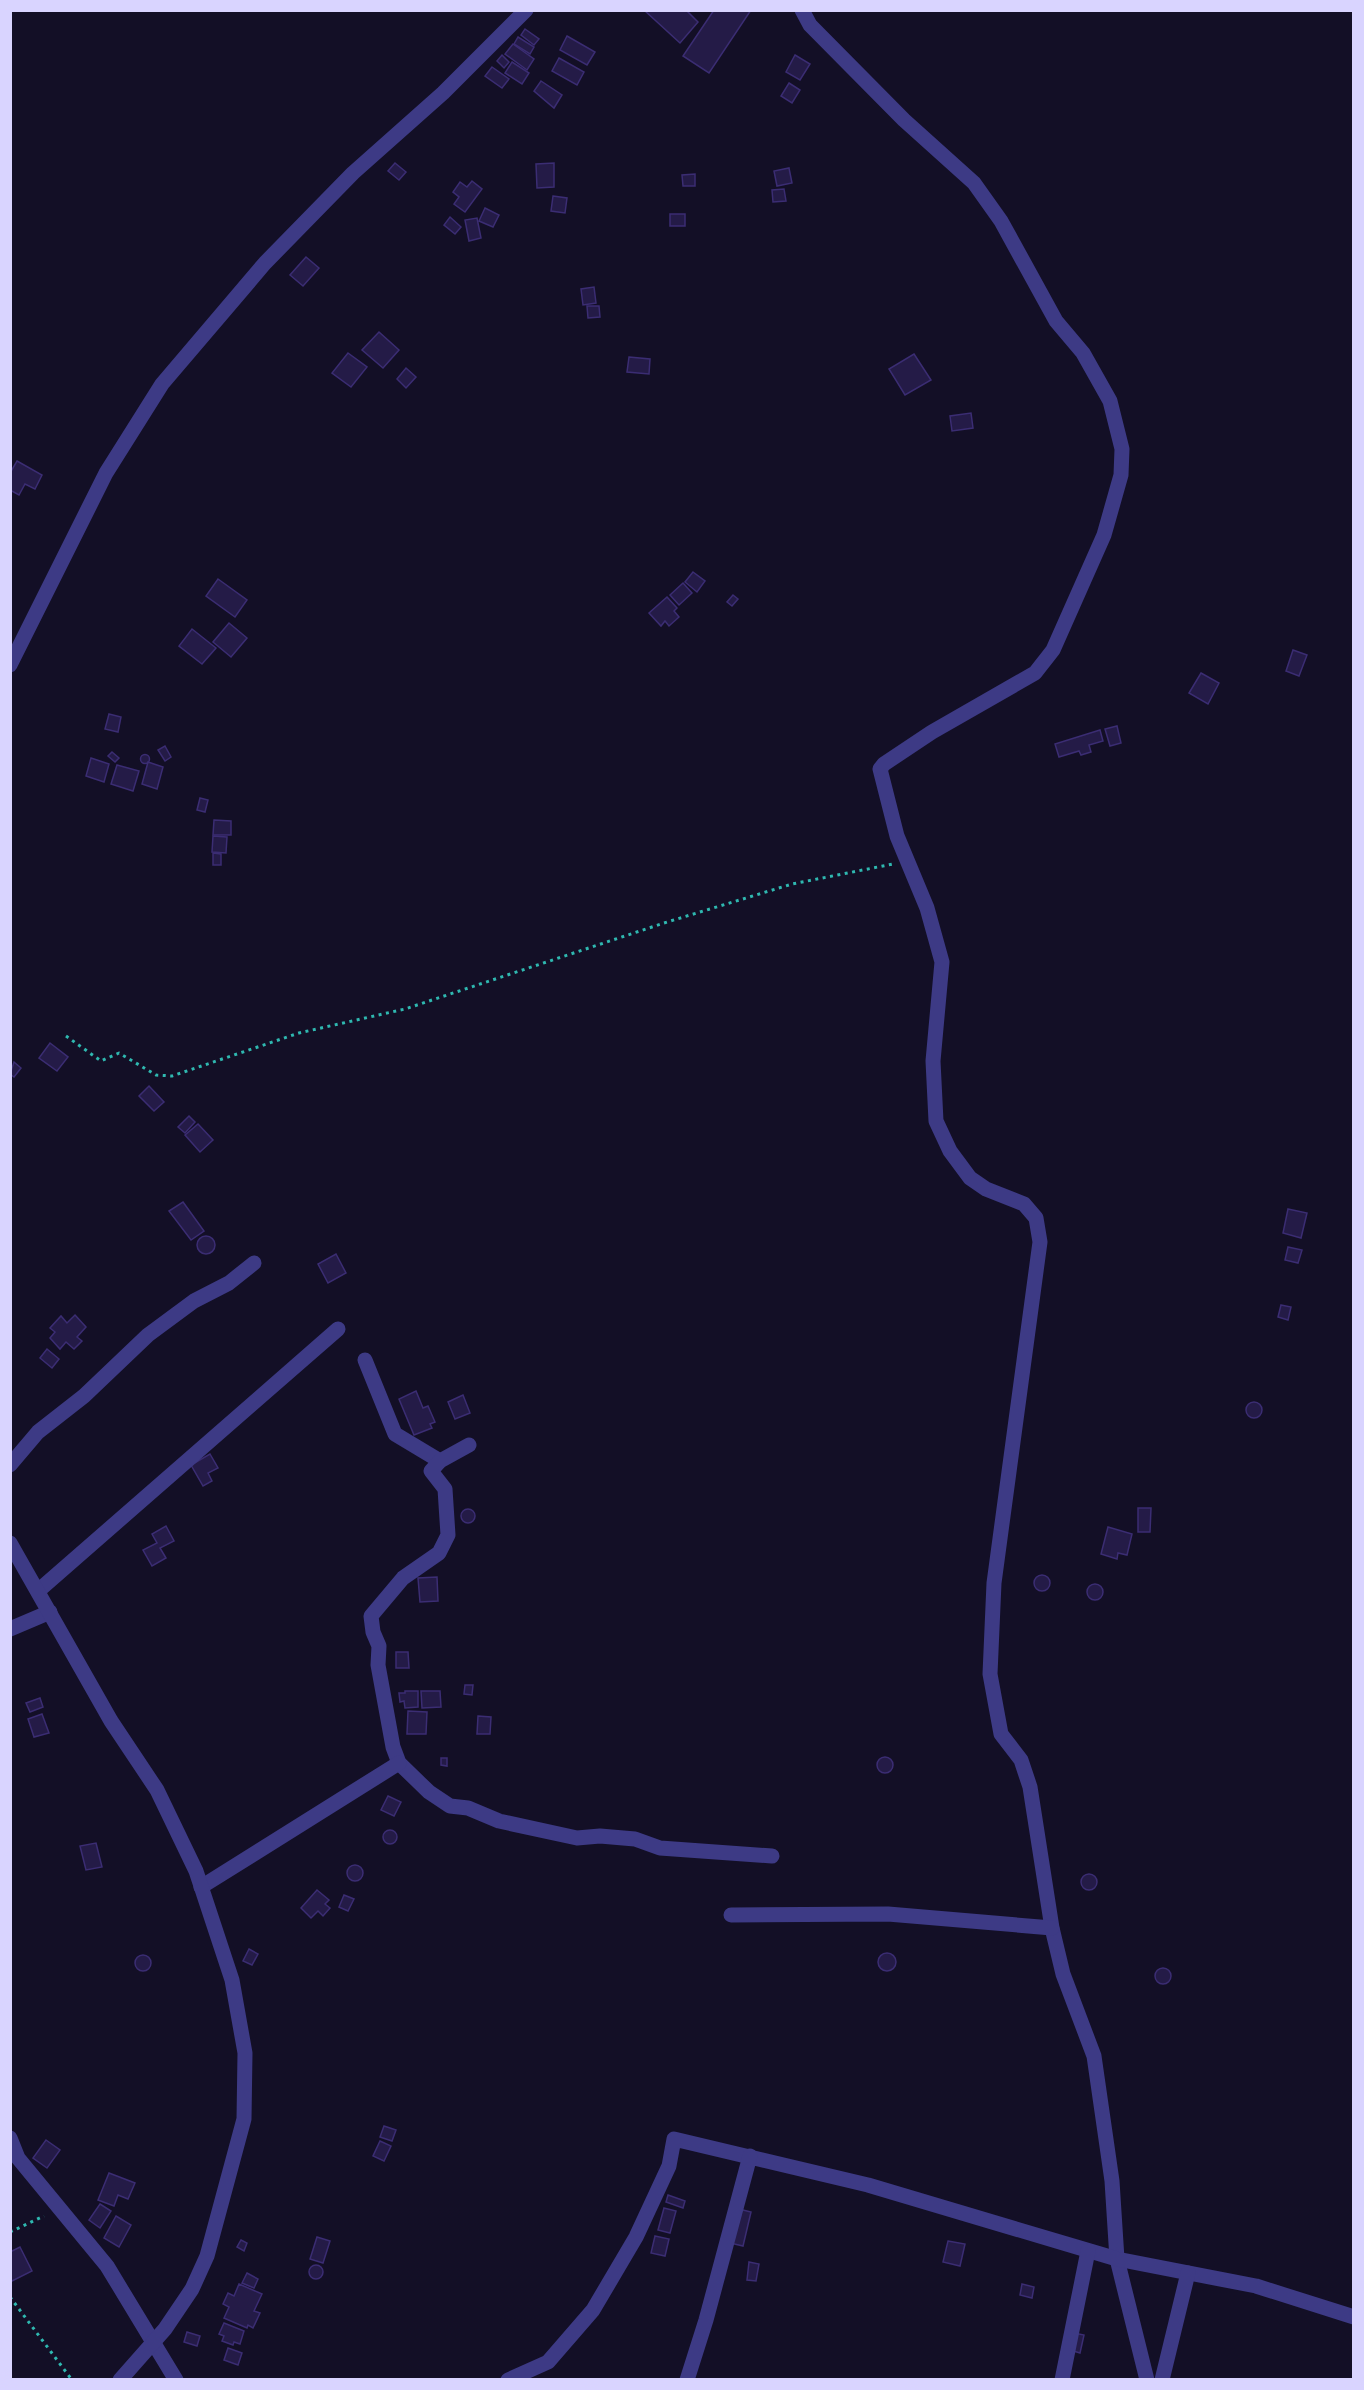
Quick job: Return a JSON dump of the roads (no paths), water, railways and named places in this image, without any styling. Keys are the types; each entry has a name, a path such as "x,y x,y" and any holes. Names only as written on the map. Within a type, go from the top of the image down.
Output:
{"street":[{"path":"10,665 106,473 162,384 265,263 353,173 443,93 526,10"},
{"path":"802,10 810,25 904,120 974,183 1001,221 1056,321 1083,353 1110,401 1122,449 1121,475 1104,535 1053,650 1035,673 932,732 880,769 897,836 927,908 942,962 933,1060 936,1121 950,1151 970,1178 986,1189 1024,1204 1036,1218 1040,1242 994,1583 990,1674 1002,1734 1021,1760 1030,1787 1052,1928 1063,1974 1094,2056 1112,2181 1117,2259 1147,2379"},
{"path":"10,1465 38,1432 84,1396 148,1335 194,1301 229,1283 254,1263"},
{"path":"38,1591 338,1329"},
{"path":"365,1360 395,1434 440,1461"},
{"path":"469,1445 440,1461 432,1471 445,1489 448,1534 439,1553 398,1583 371,1616 373,1632 379,1646 378,1665 393,1747 399,1763 429,1792 450,1806 468,1808 499,1821 577,1838 600,1836 635,1839 660,1848 772,1856"},
{"path":"10,1543 111,1721 157,1790 201,1887 232,1980 243,2043 243,2119 207,2256 192,2289 152,2342 120,2379"},
{"path":"10,1629 50,1612"},
{"path":"201,1887 399,1763"},
{"path":"731,1915 888,1914 1052,1928"},
{"path":"10,2138 18,2158 107,2266 176,2379"},
{"path":"508,2379 548,2362 593,2310 636,2237 669,2166 674,2139 750,2156 954,2209 1117,2259 1256,2286 1353,2317"},
{"path":"687,2379 706,2320 750,2156"},
{"path":"1062,2379 1088,2251"},
{"path":"1162,2379 1188,2273"}]}
